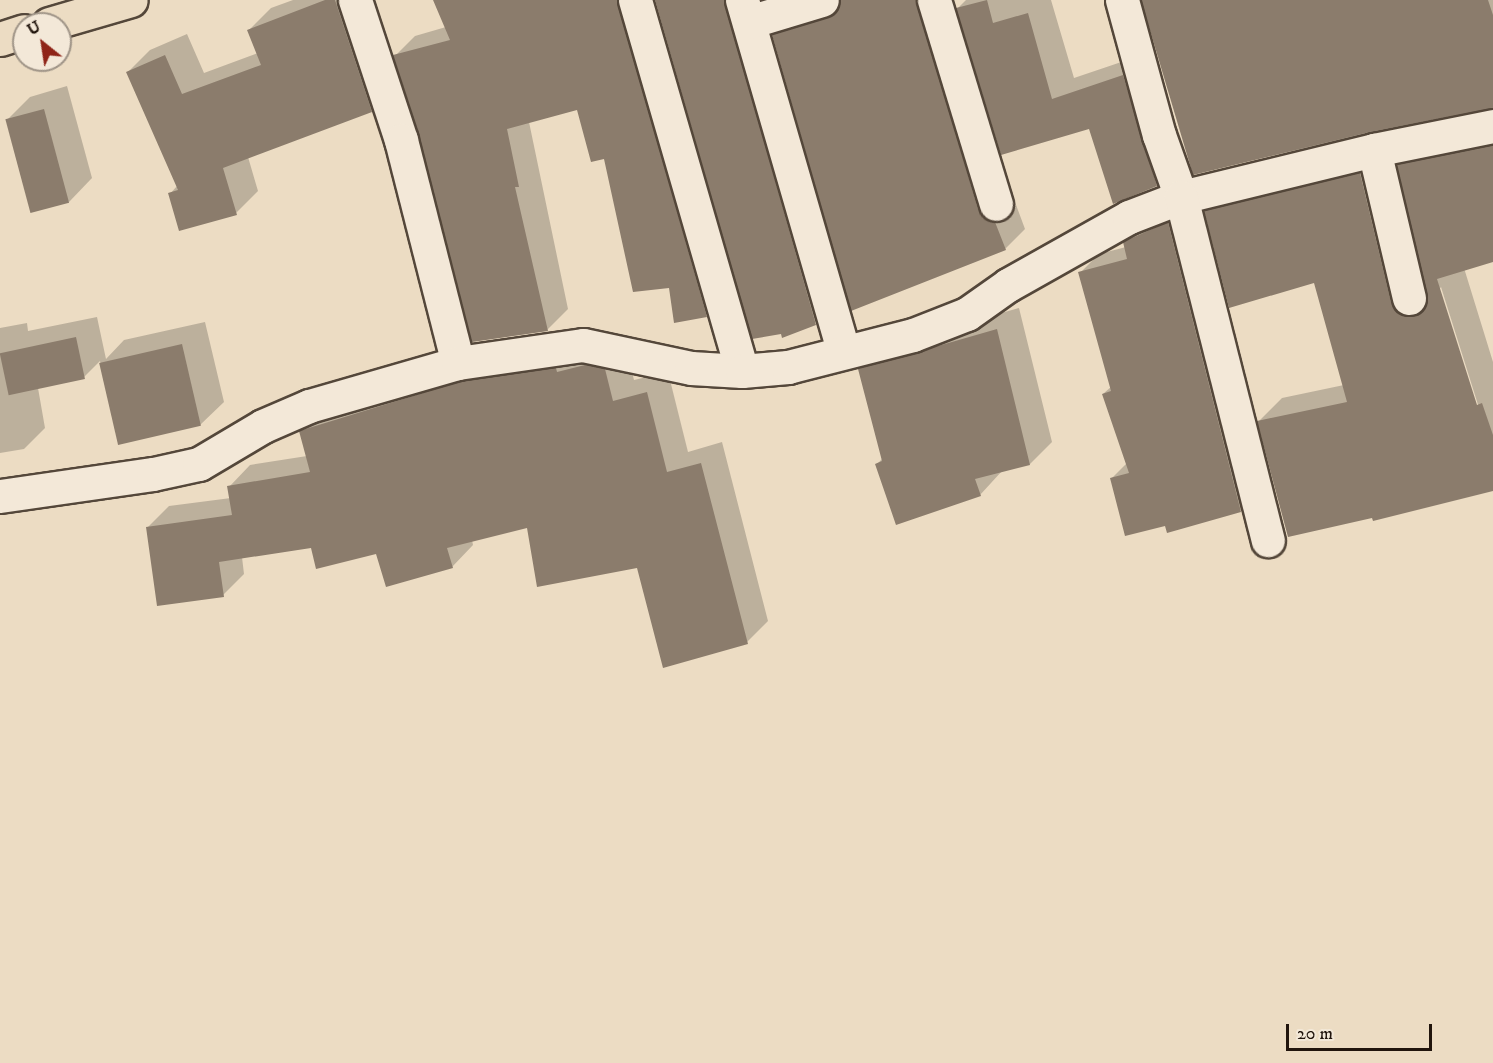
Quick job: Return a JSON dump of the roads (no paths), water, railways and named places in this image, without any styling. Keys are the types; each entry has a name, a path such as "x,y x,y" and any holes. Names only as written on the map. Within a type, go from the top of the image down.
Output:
{"main road":[{"path":"72,17 131,0"}],"street":[{"path":"355,0 401,140 458,363"},
{"path":"635,0 742,371"},
{"path":"822,0 745,11 843,351"},
{"path":"934,0 996,204"},
{"path":"1122,0 1159,135 1181,197 1268,540"},
{"path":"0,496 153,474 200,464 263,426 309,406 458,363 583,345 691,368 742,371 788,367 843,351 913,335 967,314 1008,285 1130,217 1181,197 1374,150 1493,126"},
{"path":"1374,150 1409,298"}]}
